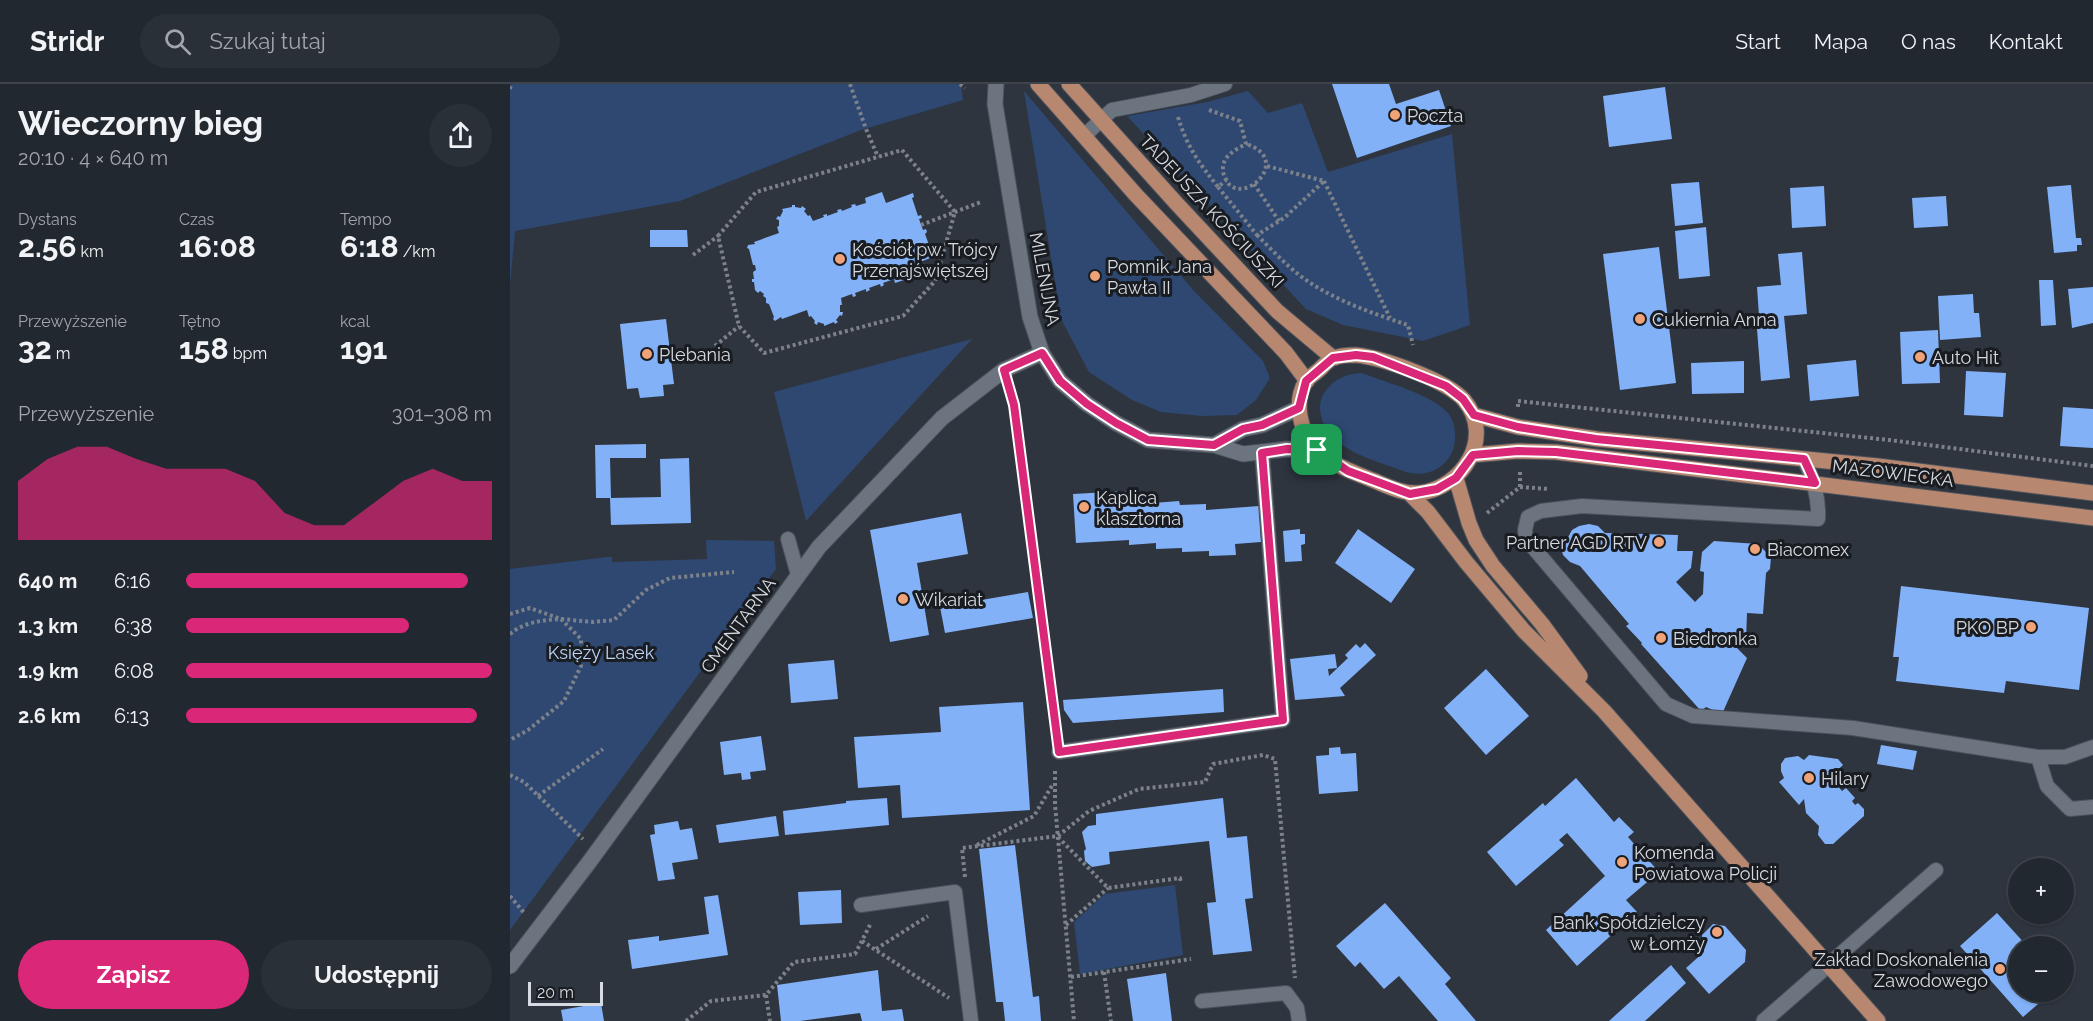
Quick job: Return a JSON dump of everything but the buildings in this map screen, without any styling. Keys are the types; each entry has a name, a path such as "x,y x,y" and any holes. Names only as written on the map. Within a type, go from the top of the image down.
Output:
{"main road":[{"path":"1038,84 1136,195 1286,352 1306,381"},
{"name":"TADEUSZA KOŚCIUSZKI","path":"1069,84 1277,311 1333,358"},
{"path":"1410,494 1437,489 1456,478 1473,455 1474,415 1463,399 1446,386 1373,357 1356,355 1333,358 1306,381 1299,408 1306,437 1317,450 1348,471 1410,494 1428,512 1466,562 1524,631 1604,711 1878,1021"},
{"name":"MAZOWIECKA","path":"1474,415 1518,427 1596,439 1878,466 2093,493"},
{"name":"MAZOWIECKA","path":"1473,455 1518,451 1556,452 2093,518"},
{"path":"1456,478 1476,540 1493,566 1542,624 1604,711"}],"street":[{"name":"MILENIJNA","path":"996,84 995,104 1030,318 1042,353 1060,381 1087,404 1148,440 1214,445 1243,454 1287,449 1317,450"},
{"name":"CMENTARNA","path":"510,966 604,842 819,547 942,418 1004,370 1042,353"},
{"path":"1214,445 1243,429 1262,425 1299,408"},
{"path":"1764,1021 1828,965"}],"lane":[{"path":"1084,136 1112,110 1191,95 1225,84"},
{"path":"1059,752 1283,720 1262,453"},
{"path":"1804,459 1815,483 1818,519 1582,506 1540,511 1528,517 1525,530 1526,539 1666,704 1693,716 1853,728 2038,757 2065,757 2093,747"},
{"path":"788,539 798,575"},
{"path":"2038,757 2047,786 2070,809 2093,807"},
{"path":"1828,965 1936,870"},
{"path":"861,905 955,892 970,1018"},
{"path":"1202,1001 1286,993 1298,1015"}],"path":[{"path":"850,84 878,157"},
{"path":"960,84 965,88"},
{"path":"1199,107 1240,122 1246,144 1262,152 1266,158 1267,166 1264,173 1254,184 1249,188 1237,189 1231,186 1223,173 1225,159 1246,144"},
{"path":"1176,111 1188,145 1257,235 1299,275 1338,298 1407,325 1413,345"},
{"path":"693,255 718,236 756,192 902,150 955,212"},
{"path":"1267,166 1324,181 1390,319"},
{"path":"1218,187 1226,180"},
{"path":"1257,235 1279,221 1324,181"},
{"path":"1254,184 1279,221"},
{"path":"921,225 981,202"},
{"path":"718,236 739,327 764,353 903,316 935,281 955,212"},
{"path":"715,346 739,327"},
{"path":"1004,370 1014,405 1059,752 1054,783 1074,1021"},
{"path":"1518,401 1889,440 2093,466"},
{"path":"1485,514 1520,487 1520,469"},
{"path":"510,614 530,608 561,618 593,622 614,620 646,590 670,578 734,572"},
{"path":"510,634 516,629 540,620 561,618"},
{"path":"510,740 528,730 564,700 581,666 580,639 561,618"},
{"path":"538,796 603,749"},
{"path":"966,881 962,848 1058,836 1089,812 1139,789 1205,782 1213,764 1263,755 1275,759 1298,1015"},
{"path":"510,775 524,782 587,843"},
{"path":"974,847 1034,816 1054,783"},
{"path":"1058,836 1108,888"},
{"path":"1066,925 1108,888 1180,878 1181,883"},
{"path":"876,950 955,899"},
{"path":"511,900 529,919"},
{"path":"686,1021 711,1001 766,995 794,962 855,954 881,902"},
{"path":"862,941 935,988 970,1018"},
{"path":"1071,977 1191,959"},
{"path":"1104,972 1111,1021"},
{"path":"766,995 770,1021"}],"green space":[{"path":"510,84 961,84 963,100 861,130 680,201 515,231 510,285"},
{"path":"1024,91 1194,291 1263,361 1270,378 1256,400 1237,415 1201,416 1161,412 1132,400 1089,372 1061,319"},
{"path":"1248,91 1268,113 1302,103 1328,172 1452,134 1470,325 1423,341 1343,325 1306,309 1127,116 1207,102"},
{"path":"972,339 806,521 774,392"},
{"path":"1362,373 1431,400 1448,413 1454,426 1454,444 1451,453 1440,467 1422,474 1403,471 1353,452 1332,437 1321,415 1320,406 1323,396 1328,388 1340,378"},
{"name":"Księży Lasek","path":"706,540 774,541 776,569 510,930 510,569 607,557 612,557 612,562 707,559"},
{"path":"1175,885 1183,955 1080,974 1074,922 1105,894"}],"place":[{"name":"Poczta","path":"1395,115"},
{"name":"Kościół pw. Trójcy Przenajświętszej","path":"840,259"},
{"name":"Pomnik Jana Pawła II","path":"1095,276"},
{"name":"Cukiernia Anna","path":"1640,319"},
{"name":"Plebania","path":"647,354"},
{"name":"Auto Hit","path":"1920,357"},
{"name":"Kaplica klasztorna","path":"1084,507"},
{"name":"Partner AGD RTV","path":"1659,542"},
{"name":"Biacomex","path":"1755,549"},
{"name":"Wikariat","path":"903,599"},
{"name":"PKO BP","path":"2031,627"},
{"name":"Biedronka","path":"1661,638"},
{"name":"Hilary","path":"1809,778"},
{"name":"Komenda Powiatowa Policji","path":"1622,862"},
{"name":"Bank Spółdzielczy w Łomży","path":"1717,932"},
{"name":"Zakład Doskonalenia Zawodowego","path":"2000,969"}],"route":[{"path":"1042,353 1060,381 1087,404 1148,440 1214,445 1243,429 1262,425 1299,408 1306,381 1333,358 1356,355 1373,357 1446,386 1463,399 1474,415 1488,420 1596,439 1804,459 1815,483 1556,452 1518,451 1473,455 1456,478 1437,489 1410,494 1348,471 1317,450 1287,449 1262,453 1283,720 1059,752 1014,405 1004,370 1042,353"}]}
